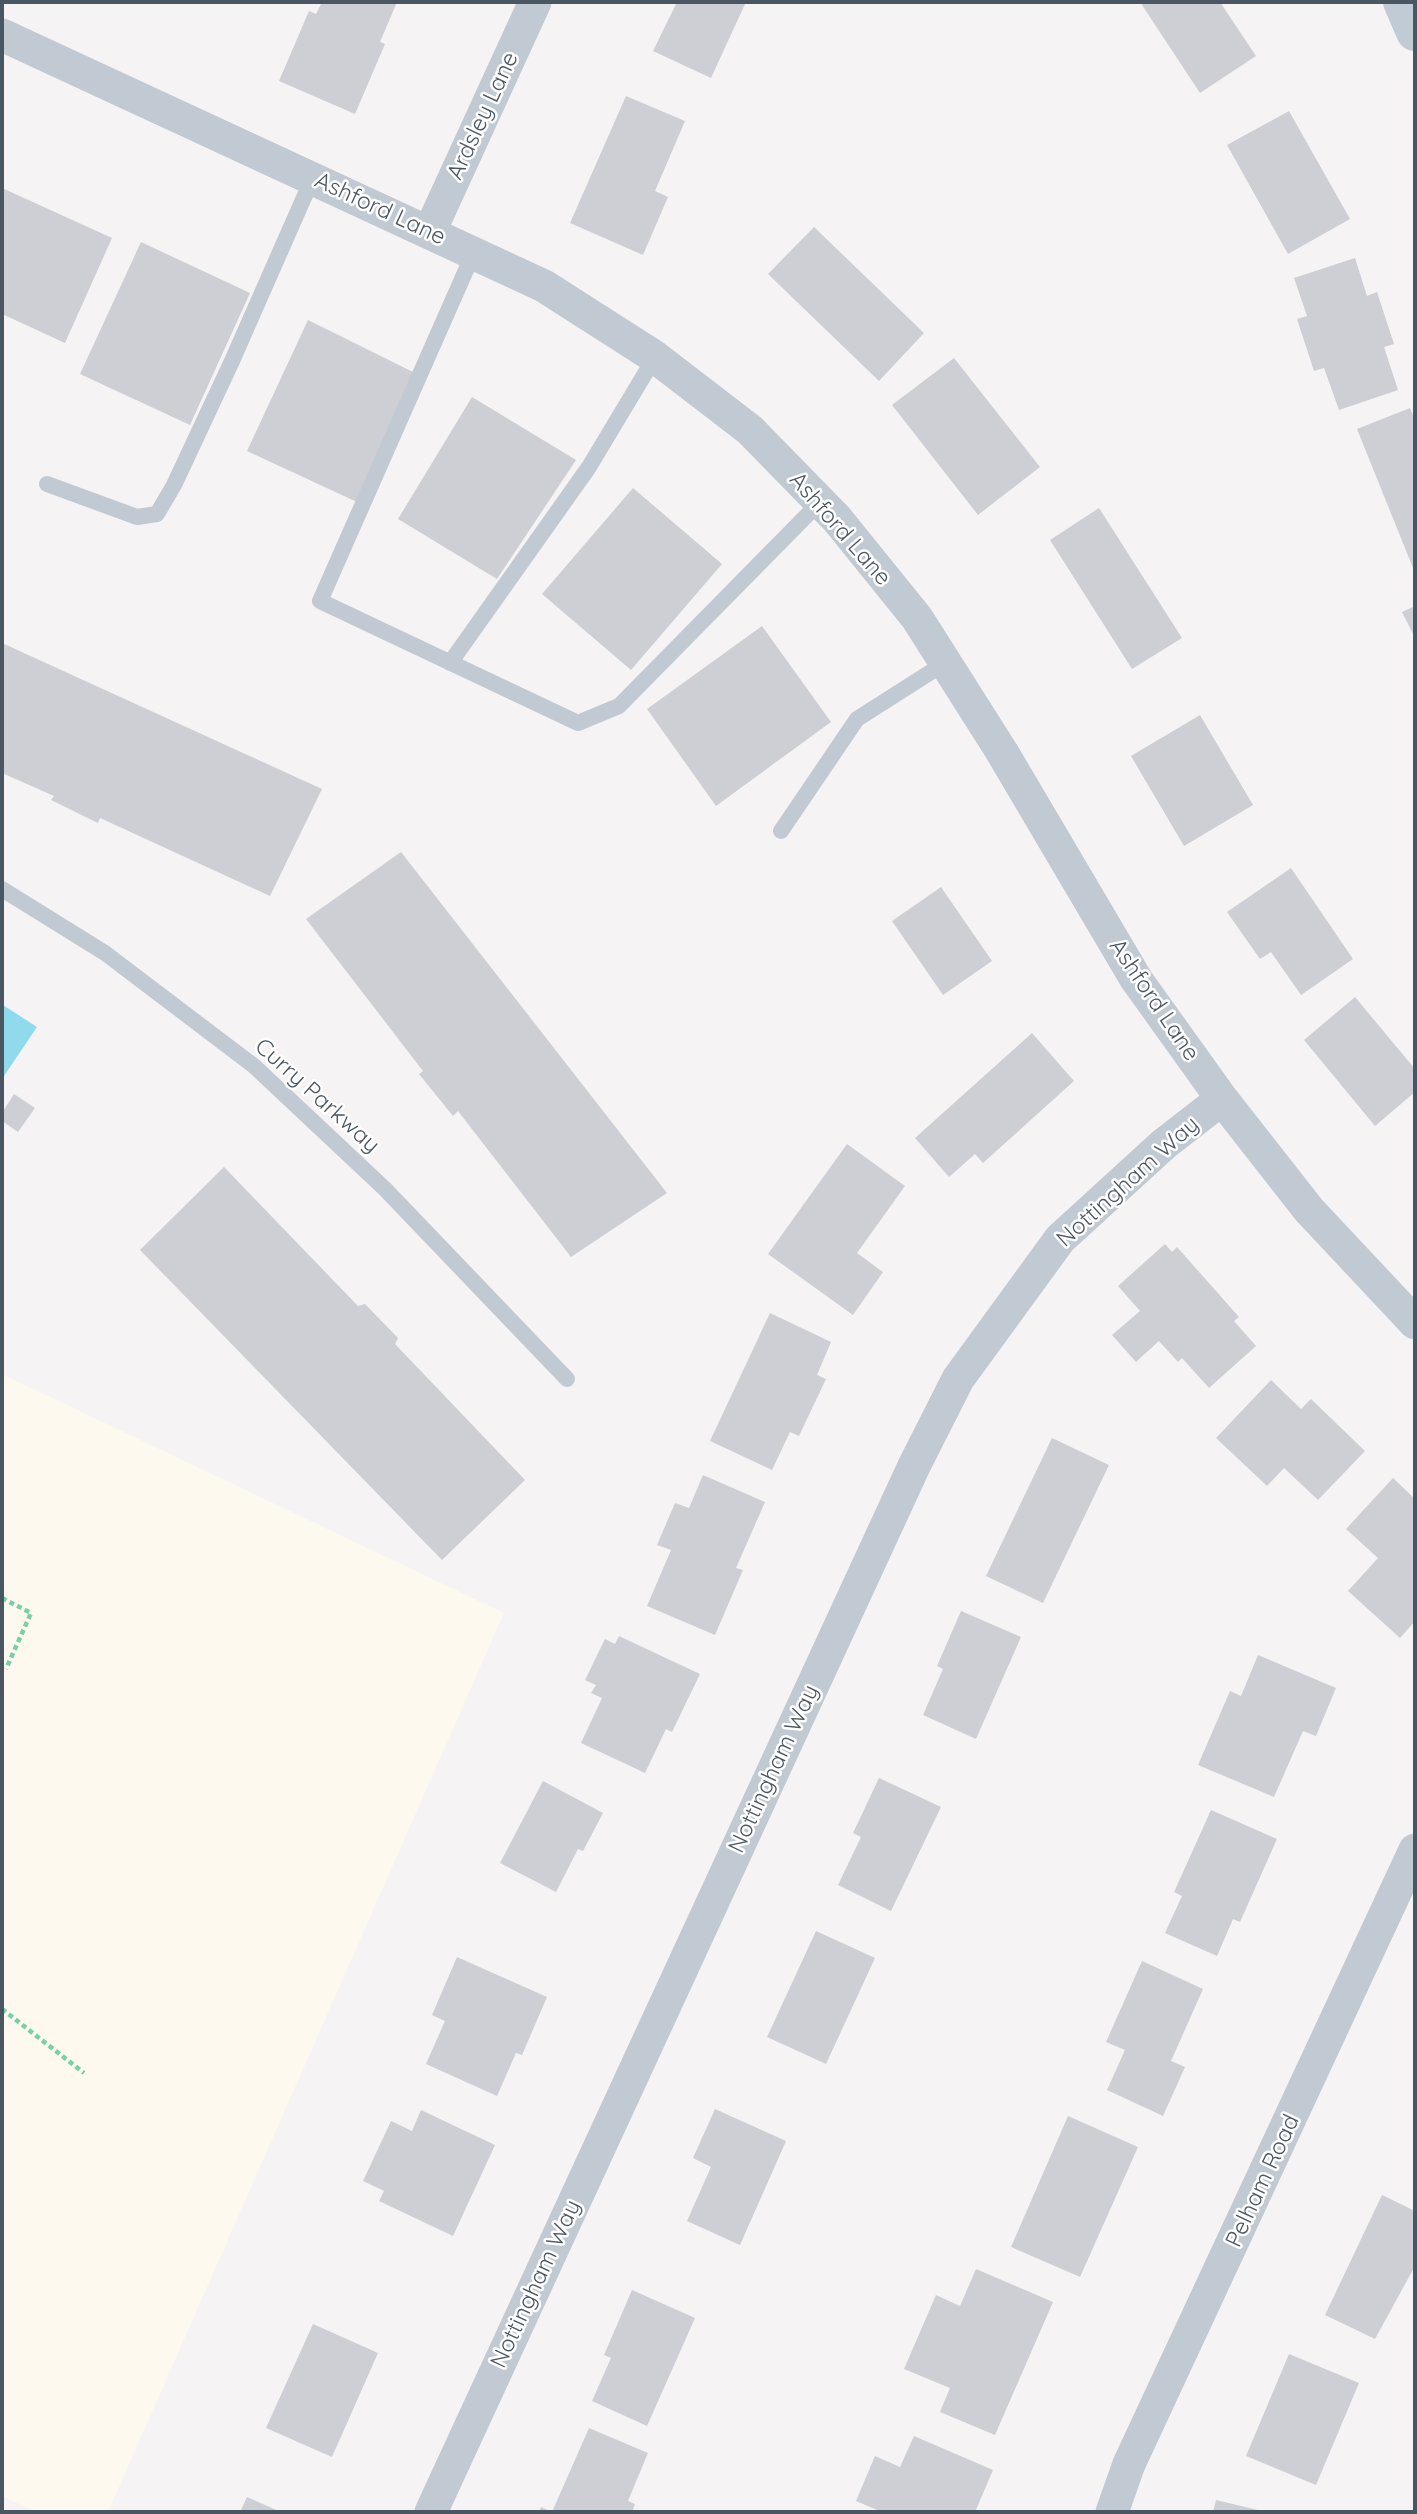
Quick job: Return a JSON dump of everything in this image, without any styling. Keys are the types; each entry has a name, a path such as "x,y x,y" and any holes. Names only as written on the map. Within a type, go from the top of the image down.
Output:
{"street":[{"name":"Ardsley Lane","path":"430,231 535,2"},
{"path":"1402,2 1415,32"},
{"name":"Ashford Lane","path":"2,35 544,286 654,357 750,430 820,502 916,618 1002,752 1136,979 1222,1099 1309,1210 1415,1323"},
{"name":"Nottingham Way","path":"431,2512 914,1466 958,1378 1060,1239 1164,1143 1222,1099"},
{"name":"Pelham Road","path":"1112,2512 1129,2465 1415,1850"}],"lane":[{"path":"47,484 137,517 157,514 203,423 313,177"},
{"path":"474,252 320,601 578,723 619,706 820,502"},
{"path":"450,663 589,467 654,357"},
{"path":"781,831 857,719 945,663"},
{"name":"Curry Parkway","path":"2,889 105,953 254,1066 385,1189 566,1378"}],"path":[{"path":"2,1598 31,1613 6,1669"},
{"path":"2,2009 84,2073"}],"shaded area":[{"path":"2,1374 504,1613 108,2512 36,2512 2,2496"}],"water":[{"path":"3,1005 37,1027 2,1079 2,1008"}],"building":[{"path":"322,2 397,2 380,42 385,44 355,114 279,81 309,11 316,14"},
{"path":"677,2 746,2 711,78 653,51"},
{"path":"1140,2 1220,2 1256,56 1200,93"},
{"path":"626,96 685,121 655,191 668,197 643,255 570,223"},
{"path":"1289,111 1350,219 1288,254 1227,145"},
{"path":"2,188 112,238 65,343 2,314"},
{"path":"814,227 924,333 879,381 768,274"},
{"path":"141,242 250,293 190,425 80,374"},
{"path":"1355,258 1367,296 1377,292 1394,344 1384,347 1398,390 1339,410 1324,368 1314,371 1297,319 1307,316 1294,278"},
{"path":"308,320 415,373 357,502 247,451"},
{"path":"954,358 1040,467 978,515 892,405"},
{"path":"472,397 576,460 497,579 398,519"},
{"path":"1410,408 1415,420 1415,573 1357,429"},
{"path":"633,488 722,564 631,670 542,594"},
{"path":"1099,508 1182,638 1132,669 1050,540"},
{"path":"1415,606 1415,638 1402,612"},
{"path":"762,626 831,722 716,806 647,709"},
{"path":"2,643 322,789 270,896 100,818 98,823 51,800 54,796 2,773"},
{"path":"1200,715 1253,805 1184,846 1131,756"},
{"path":"401,852 667,1193 571,1257 458,1111 453,1116 419,1074 423,1071 306,919"},
{"path":"1291,868 1353,959 1301,995 1271,952 1260,959 1227,912"},
{"path":"941,887 992,961 943,995 892,921"},
{"path":"1355,997 1415,1069 1415,1092 1375,1126 1304,1040"},
{"path":"1032,1033 1074,1081 983,1163 975,1154 949,1177 915,1138"},
{"path":"14,1094 35,1108 18,1132 2,1121 2,1113"},
{"path":"847,1144 905,1186 857,1253 883,1272 853,1315 768,1254"},
{"path":"224,1167 358,1306 365,1304 398,1338 395,1344 525,1480 442,1560 140,1250"},
{"path":"1165,1244 1172,1252 1177,1247 1239,1317 1234,1321 1256,1346 1209,1388 1182,1358 1178,1362 1159,1341 1136,1362 1112,1335 1140,1311 1118,1286"},
{"path":"770,1313 831,1342 817,1375 826,1379 799,1436 790,1432 772,1470 710,1441"},
{"path":"1271,1380 1301,1409 1311,1399 1365,1451 1318,1500 1284,1468 1267,1486 1216,1438"},
{"path":"1052,1438 1109,1465 1043,1603 986,1576"},
{"path":"703,1475 765,1502 736,1568 743,1570 715,1635 647,1606 671,1550 657,1545 675,1503 689,1508"},
{"path":"1393,1478 1415,1499 1415,1621 1400,1638 1348,1591 1378,1558 1346,1529"},
{"path":"961,1611 1021,1637 976,1739 923,1715 943,1669 937,1666"},
{"path":"619,1636 700,1674 672,1732 666,1729 645,1773 581,1743 602,1698 591,1693 596,1685 585,1680 605,1639 615,1644"},
{"path":"1258,1655 1336,1688 1316,1736 1303,1731 1274,1797 1198,1765 1230,1691 1241,1696"},
{"path":"879,1778 941,1807 891,1911 838,1885 861,1837 853,1833"},
{"path":"543,1781 603,1813 583,1851 578,1849 556,1892 500,1863"},
{"path":"1211,1810 1277,1839 1240,1922 1233,1919 1217,1956 1165,1933 1182,1896 1174,1892"},
{"path":"816,1931 875,1958 826,2064 767,2037"},
{"path":"457,1957 547,1997 522,2055 516,2053 497,2096 426,2064 445,2021 432,2015"},
{"path":"1142,1961 1203,1989 1171,2061 1185,2067 1163,2116 1107,2090 1125,2050 1106,2042"},
{"path":"715,2109 786,2141 740,2245 687,2221 711,2167 693,2158"},
{"path":"421,2110 495,2145 453,2236 379,2201 384,2191 363,2181 391,2121 412,2131"},
{"path":"1068,2116 1138,2147 1080,2277 1011,2247"},
{"path":"1382,2195 1415,2211 1415,2266 1375,2339 1325,2315"},
{"path":"976,2269 1053,2302 995,2435 940,2412 950,2388 904,2369 936,2295 960,2306"},
{"path":"632,2290 695,2318 647,2426 592,2401 611,2358 604,2355"},
{"path":"313,2324 378,2353 332,2457 266,2428"},
{"path":"1289,2354 1359,2383 1316,2485 1246,2456"},
{"path":"589,2428 648,2453 628,2501 635,2504 632,2512 552,2512"},
{"path":"914,2436 993,2470 975,2512 882,2512 856,2501 875,2456 900,2467"},
{"path":"247,2497 281,2512 240,2512"},
{"path":"1216,2500 1262,2511 1262,2512 1213,2512"},
{"path":"541,2507 552,2512 539,2512"}]}
